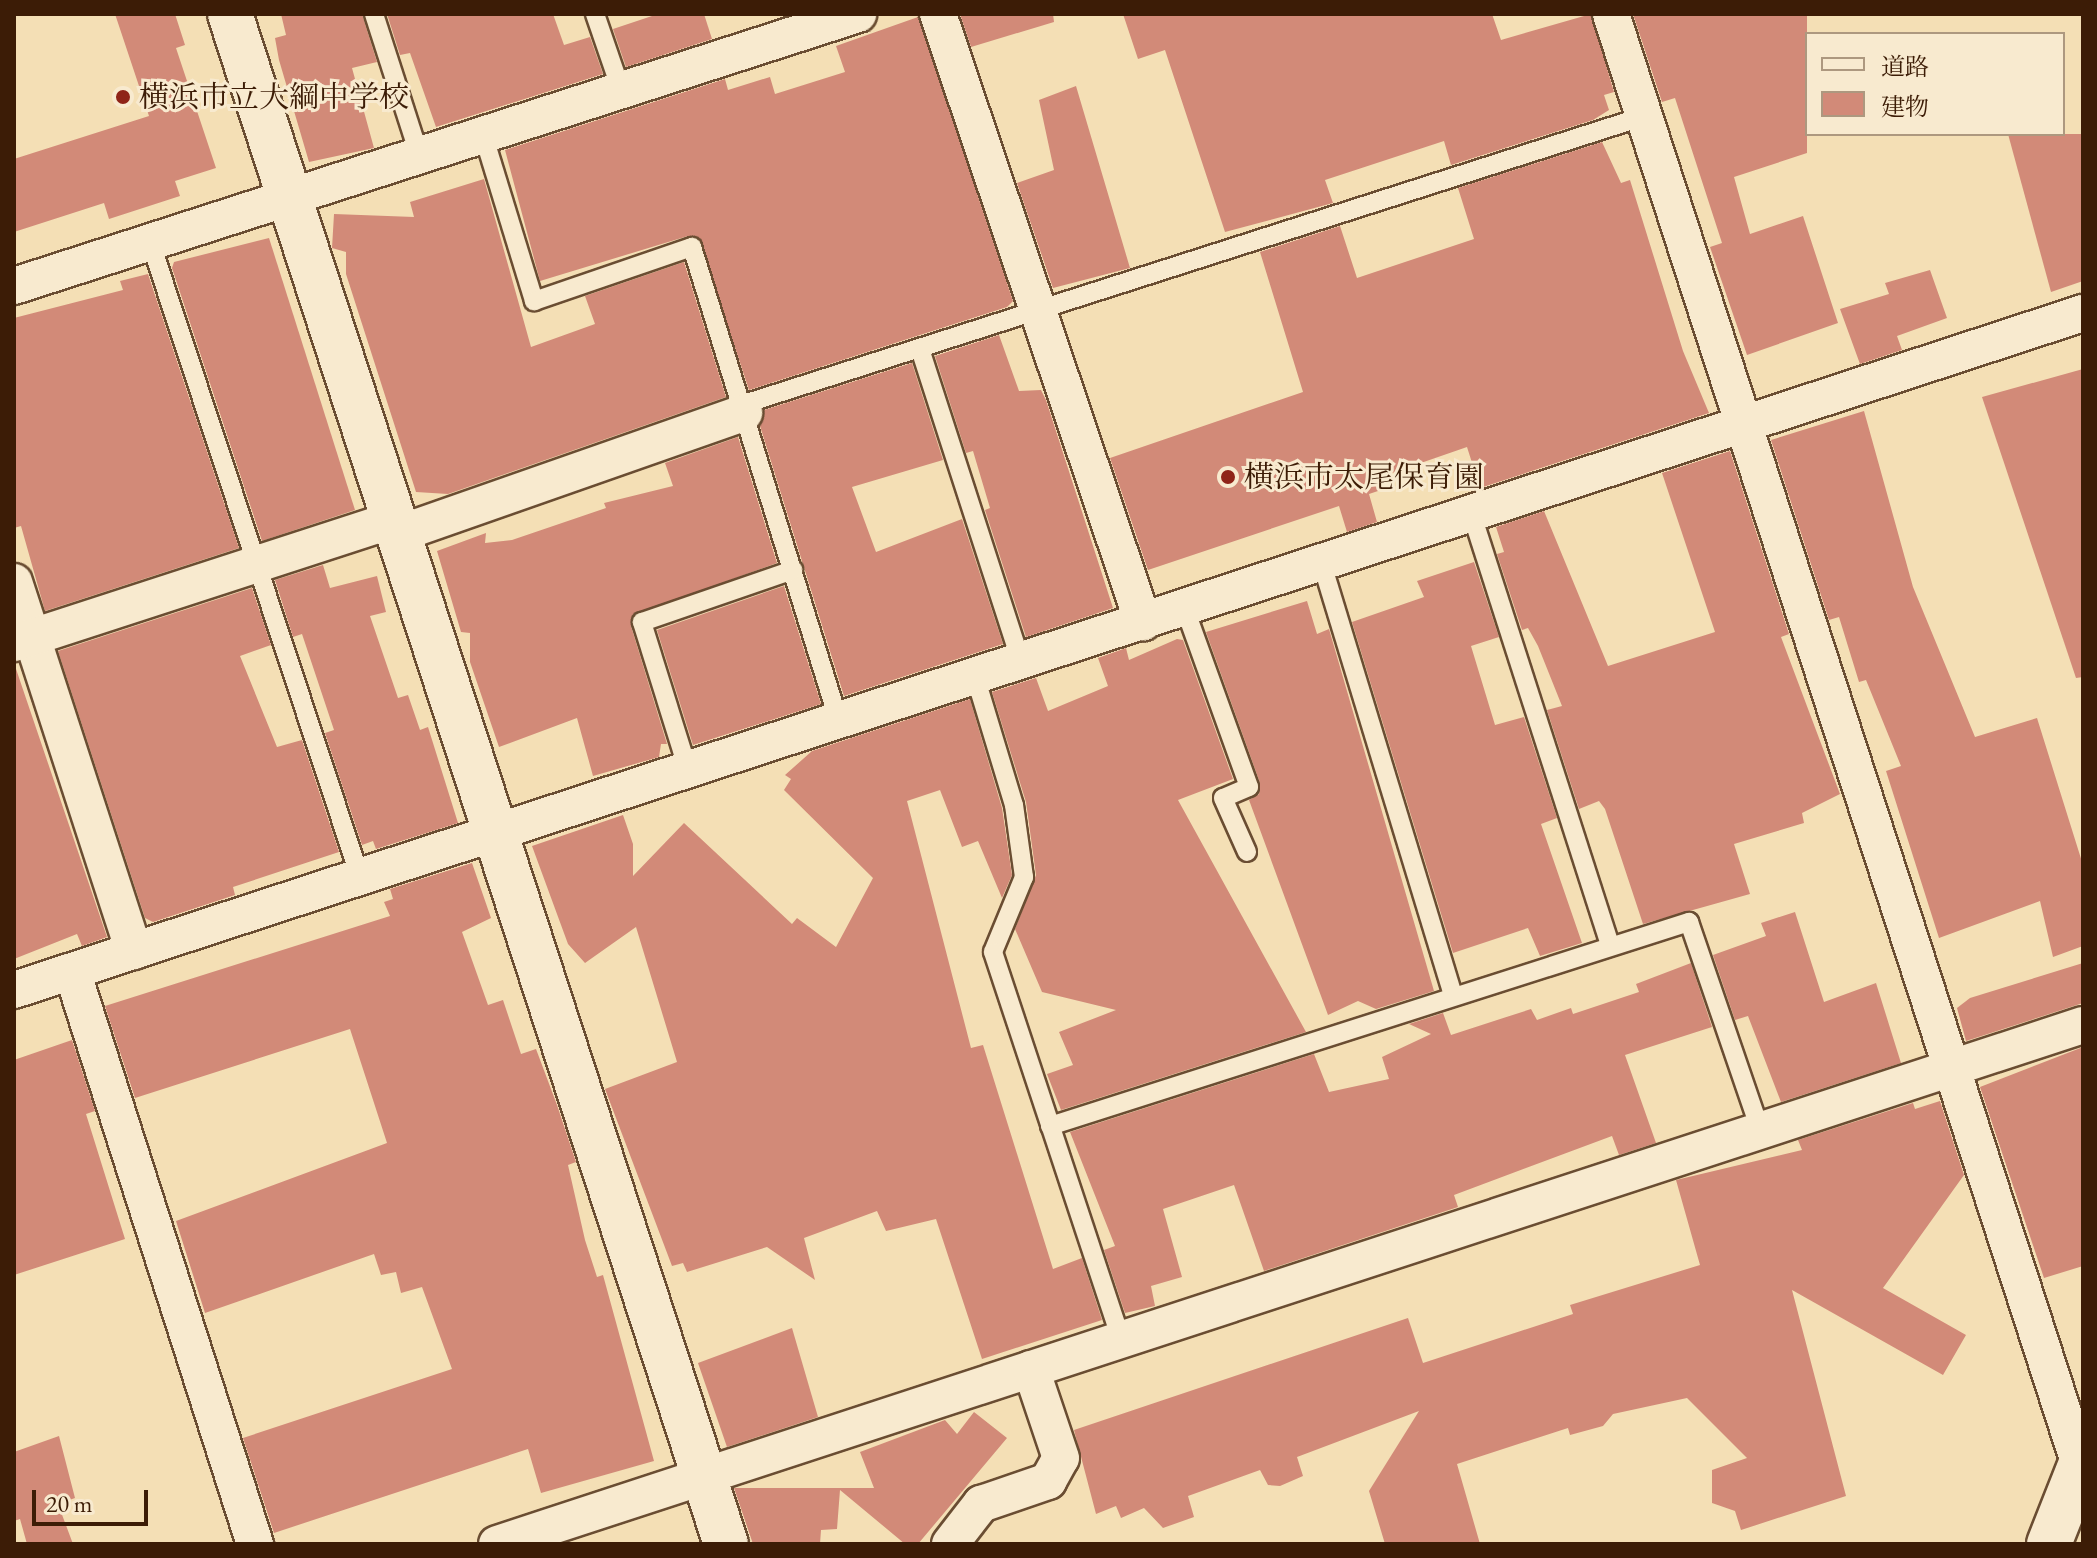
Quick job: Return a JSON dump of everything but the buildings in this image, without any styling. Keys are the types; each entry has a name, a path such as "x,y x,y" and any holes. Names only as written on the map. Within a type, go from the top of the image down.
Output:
{"street":[{"path":"230,14 290,195 393,528 497,832 726,1544"},
{"path":"14,286 858,14"},
{"path":"938,14 1143,622"},
{"path":"1611,14 1748,425 1950,1067 2082,1462 2049,1544"},
{"path":"14,990 2083,313"},
{"path":"23,640 256,565 393,528 742,409"},
{"path":"14,582 23,640 134,951"},
{"path":"72,971 255,1544"},
{"path":"497,1544 2083,1025"},
{"path":"950,1544 981,1504 1048,1481 1061,1458 1031,1369"}],"lane":[{"path":"374,14 419,154"},
{"path":"595,14 621,90"},
{"path":"742,409 1645,116"},
{"path":"483,134 534,301 692,247 839,721"},
{"path":"150,241 360,877"},
{"path":"921,352 1021,662"},
{"path":"1472,515 1610,944"},
{"path":"1322,564 1453,995"},
{"path":"688,770 642,622 793,570"},
{"path":"1185,609 1249,787 1223,798 1247,852"},
{"path":"975,676 1014,805 1024,877 993,952 1121,1339"},
{"path":"1050,1126 1610,944 1689,922 1760,1129"}],"place":[{"name":"横浜市立大綱中学校","path":"123,97"},
{"name":"横浜市太尾保育園","path":"1228,477"}]}
